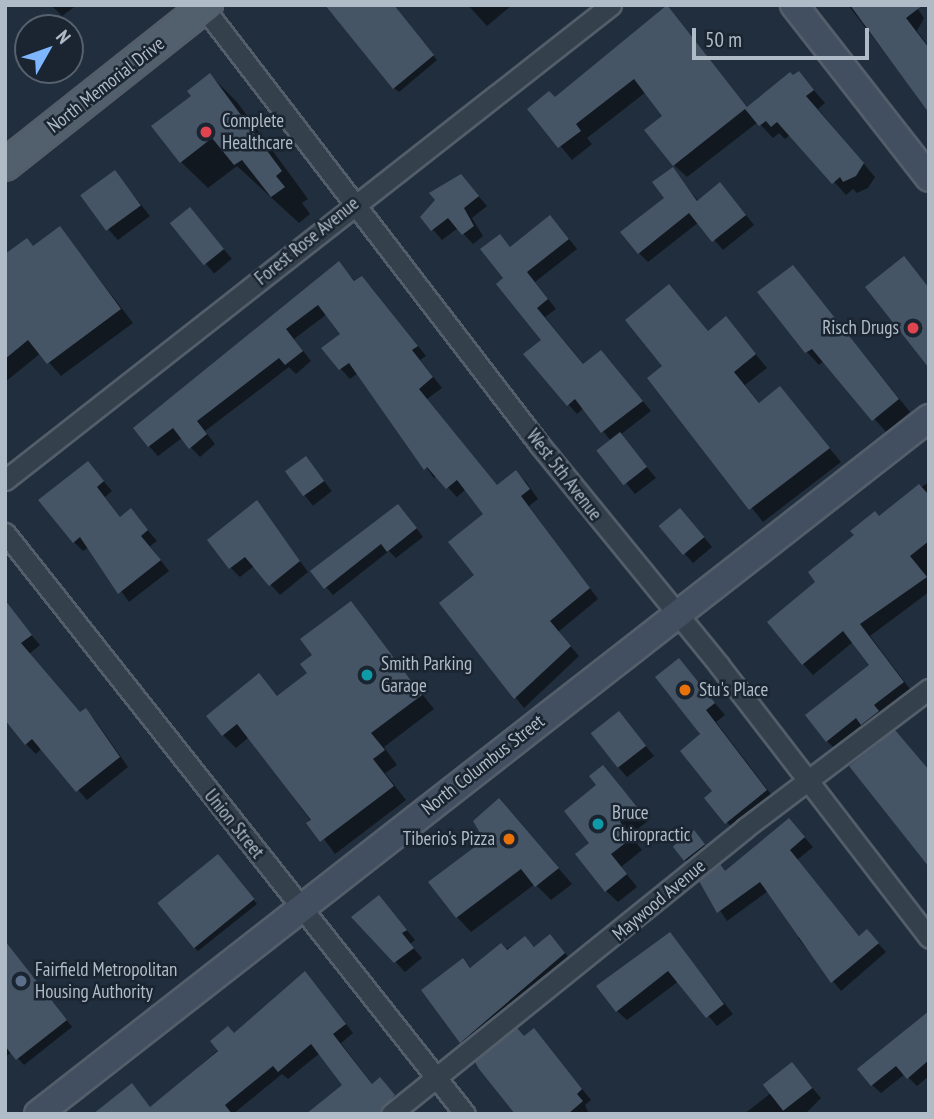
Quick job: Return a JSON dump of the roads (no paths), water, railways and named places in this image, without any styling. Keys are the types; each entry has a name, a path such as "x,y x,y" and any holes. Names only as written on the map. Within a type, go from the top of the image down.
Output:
{"main road":[{"path":"794,5 929,177"},
{"name":"North Memorial Drive","path":"5,165 206,6"},
{"name":"North Columbus Street","path":"38,1114 929,418"}],"street":[{"name":"Forest Rose Avenue","path":"5,480 355,202 611,5"},
{"name":"West 5th Avenue","path":"206,6 539,444 929,938"},
{"name":"Union Street","path":"5,533 465,1114"},
{"name":"Maywood Avenue","path":"391,1114 807,782 929,690"}],"place":[{"name":"Complete Healthcare","path":"206,132"},
{"name":"Risch Drugs","path":"913,328"},
{"name":"Smith Parking Garage","path":"367,675"},
{"name":"Stu's Place","path":"685,690"},
{"name":"Bruce Chiropractic","path":"598,824"},
{"name":"Tiberio's Pizza","path":"509,839"},
{"name":"Fairfield Metropolitan Housing Authority","path":"21,981"}]}
